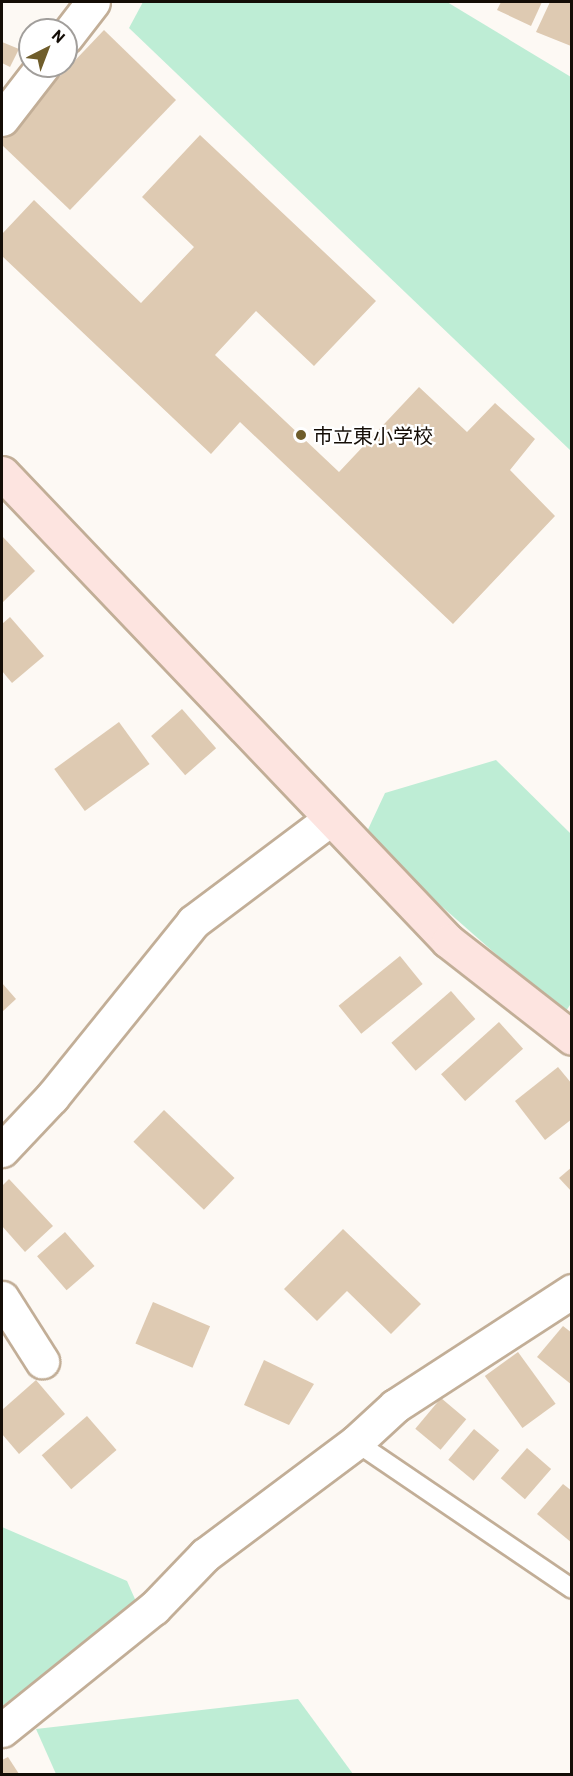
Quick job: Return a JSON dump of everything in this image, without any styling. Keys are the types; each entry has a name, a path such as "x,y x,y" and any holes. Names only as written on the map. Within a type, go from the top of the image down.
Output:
{"street":[{"path":"78,21 93,2"},
{"path":"2,119 34,78"},
{"path":"2,473 329,820 448,941 572,1038"},
{"path":"2,1150 52,1097 193,922 329,820"},
{"path":"2,1730 154,1608 205,1555 356,1442 394,1406 572,1291"},
{"path":"2,1298 42,1361"}],"lane":[{"path":"356,1442 572,1589"}],"green space":[{"path":"143,2 447,2 571,77 571,451 129,28"},
{"path":"496,760 571,834 572,1002 564,1014 364,838 385,793"},
{"path":"2,1527 127,1581 138,1606 2,1706"},
{"path":"298,1699 353,1774 56,1774 36,1729"}],"building":[{"path":"501,2 542,2 531,26 497,10"},
{"path":"550,2 572,2 571,46 536,32"},
{"path":"104,30 176,100 70,210 2,145 2,137 58,78 78,78 78,57"},
{"path":"2,42 18,49 10,67 2,63"},
{"path":"200,135 376,301 314,366 256,311 215,355 339,472 419,387 467,432 495,403 535,439 510,470 555,516 453,624 240,422 211,454 2,256 2,234 34,200 141,303 194,247 142,197"},
{"path":"2,536 35,571 2,603"},
{"path":"10,617 44,656 12,683 2,671 2,624"},
{"path":"182,709 216,748 185,775 151,736"},
{"path":"119,722 150,764 85,811 54,769"},
{"path":"400,956 423,984 361,1034 339,1006"},
{"path":"2,983 16,999 2,1012"},
{"path":"451,991 475,1019 416,1071 391,1043"},
{"path":"499,1022 523,1049 465,1101 441,1074"},
{"path":"558,1067 572,1084 572,1119 545,1140 515,1101"},
{"path":"164,1110 234,1178 204,1210 133,1142"},
{"path":"572,1167 572,1192 559,1178"},
{"path":"9,1179 53,1226 25,1252 2,1226 2,1186"},
{"path":"343,1229 421,1304 391,1334 347,1291 317,1321 284,1289"},
{"path":"65,1232 95,1266 67,1290 37,1256"},
{"path":"153,1302 210,1326 192,1368 135,1343"},
{"path":"563,1326 572,1333 572,1385 537,1357"},
{"path":"518,1352 556,1404 522,1428 485,1376"},
{"path":"264,1360 314,1384 289,1425 244,1405"},
{"path":"36,1380 65,1414 19,1454 2,1434 2,1410"},
{"path":"441,1398 466,1419 441,1450 415,1429"},
{"path":"87,1416 117,1450 71,1489 42,1455"},
{"path":"474,1429 499,1450 474,1481 448,1460"},
{"path":"527,1448 551,1469 525,1499 501,1478"},
{"path":"563,1484 572,1491 572,1543 537,1514"},
{"path":"8,1757 19,1774 2,1774 2,1760"}],"place":[{"name":"市立東小学校","path":"301,435"}]}
